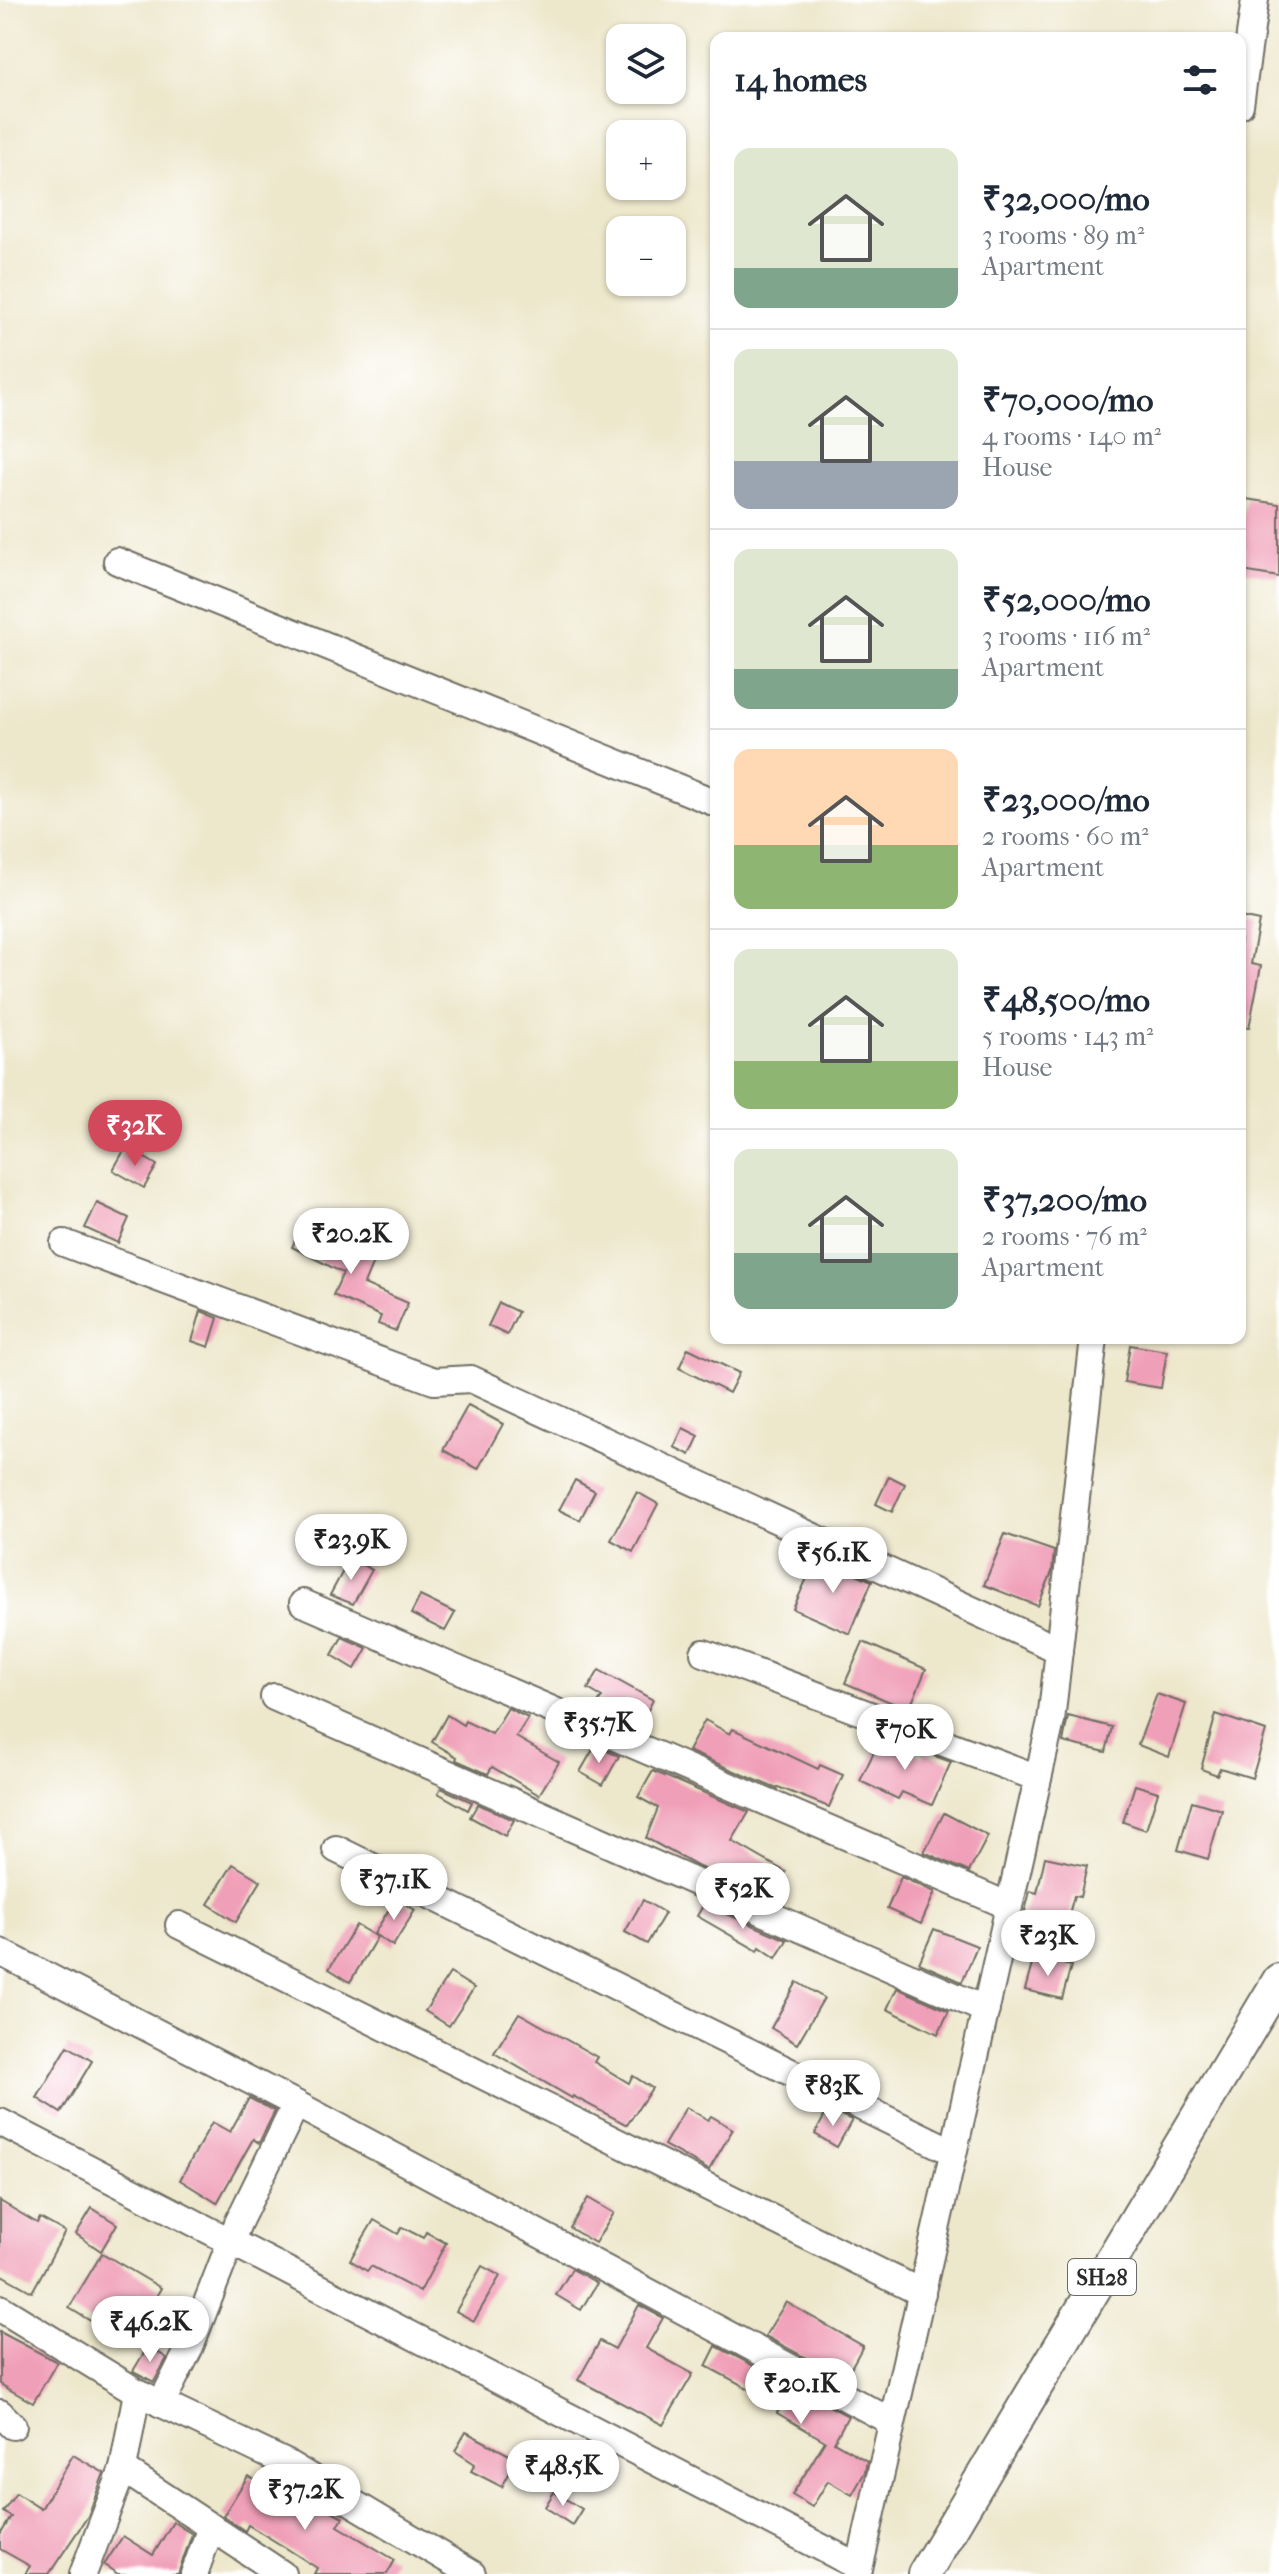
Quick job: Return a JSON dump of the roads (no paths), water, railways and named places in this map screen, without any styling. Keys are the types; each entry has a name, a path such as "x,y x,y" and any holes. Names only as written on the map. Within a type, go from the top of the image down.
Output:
{"main road":[{"name":"SH28","path":"924,2574 1279,1980"}],"street":[{"path":"1246,63 1255,0"},
{"path":"117,561 710,801"},
{"path":"64,1243 434,1381 471,1379 1059,1650"},
{"path":"0,2122 858,2570 1051,1721 1093,1344"},
{"path":"303,1603 1009,1906"},
{"path":"704,1653 1038,1778"},
{"path":"274,1697 986,2010"},
{"path":"336,1849 953,2152"},
{"path":"179,1925 922,2293"},
{"path":"0,1952 296,2104 892,2422"},
{"path":"161,2404 189,2349 231,2241 296,2104"},
{"path":"0,2308 137,2392 286,2463 472,2574"},
{"path":"83,2574 123,2469 137,2392"},
{"path":"123,2469 282,2574"},
{"path":"194,2574 211,2527"}]}
